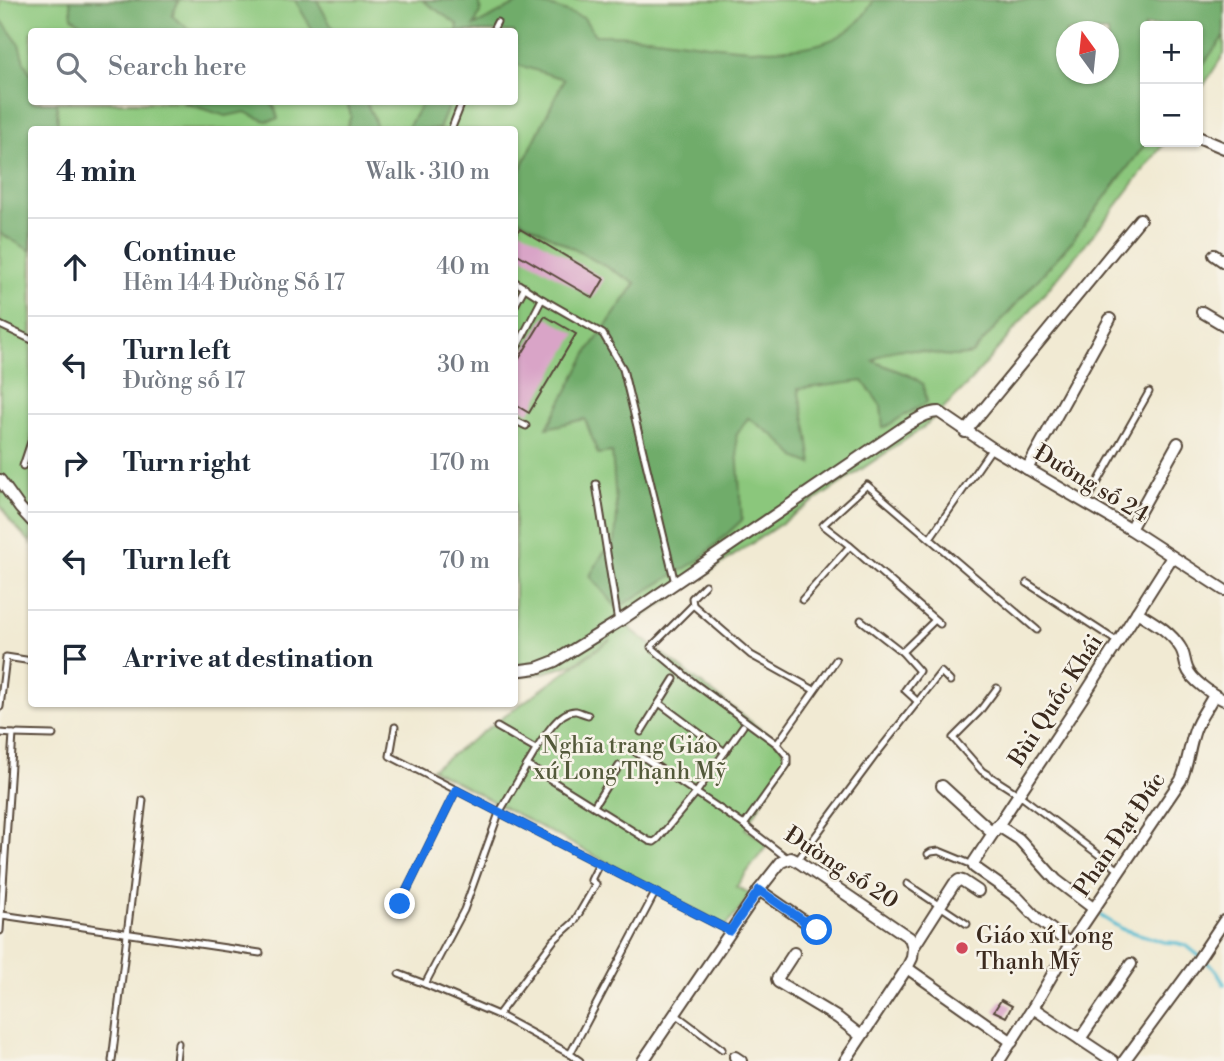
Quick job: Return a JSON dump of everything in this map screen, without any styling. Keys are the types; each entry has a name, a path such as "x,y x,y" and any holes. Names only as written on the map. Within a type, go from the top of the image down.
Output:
{"street":[{"path":"1203,139 1224,148"},
{"path":"965,432 1140,219"},
{"path":"1214,256 1224,262"},
{"path":"1202,312 1224,325"},
{"path":"1027,469 1110,319"},
{"name":"Đường số 24","path":"675,583 904,427 929,413 939,412 992,449 1130,529 1224,590"},
{"path":"1130,529 1178,443"},
{"path":"0,480 28,516"},
{"name":"Bùi Quốc Khái","path":"973,865 1171,557"},
{"path":"518,670 537,668 555,661 675,583"},
{"path":"1138,612 1164,629 1179,645 1189,673 1219,698"},
{"name":"Phan Đạt Đức","path":"999,1061 1070,944 1181,780 1195,728 1219,698"},
{"path":"942,786 995,829 1018,839 1056,880 1094,908"},
{"path":"643,1061 759,890 781,862 792,860"},
{"name":"Đường số 20","path":"792,860 910,938 913,948"},
{"path":"973,865 1018,898 1038,919 1070,944"},
{"path":"845,1061 907,968 913,948 954,884 959,880 963,881 978,891"},
{"path":"759,890 817,930"},
{"path":"1124,1061 1224,921"},
{"path":"794,953 777,979 778,982 838,1018 861,1036"},
{"path":"1080,1039 1131,964"},
{"path":"907,968 1012,1042"},
{"path":"1033,1008 1113,1061"}],"lane":[{"path":"494,28 497,22"},
{"path":"453,126 461,105"},
{"path":"518,283 603,334 623,369 675,583"},
{"path":"518,300 525,287"},
{"path":"518,345 542,299"},
{"path":"0,325 28,338"},
{"path":"1086,503 1149,392"},
{"path":"518,422 526,426"},
{"path":"930,538 992,449"},
{"path":"23,466 28,451"},
{"path":"596,484 618,622"},
{"path":"902,652 937,622 823,525 867,485 1037,630"},
{"path":"802,600 850,546"},
{"path":"1027,583 1118,642"},
{"path":"705,585 692,598 693,605 751,655 814,690"},
{"path":"693,605 651,647 694,684 777,744 787,756 787,765 744,825"},
{"path":"861,620 902,652 919,671 905,690 918,702"},
{"path":"0,708 6,657 28,660"},
{"path":"777,744 836,660"},
{"path":"792,860 941,672 950,681"},
{"path":"641,732 674,679"},
{"path":"997,688 979,712 953,738 982,771 1018,794 1119,870"},
{"path":"659,703 725,752"},
{"path":"425,984 464,911 499,813 527,765 561,716 575,711 587,715"},
{"path":"527,765 654,842 696,793 743,726"},
{"path":"395,727 390,756 730,931"},
{"path":"497,727 537,750"},
{"path":"0,733 53,735"},
{"path":"0,931 13,734"},
{"name":"Đường số 20","path":"634,751 792,860"},
{"path":"594,806 619,766"},
{"path":"400,904 456,790"},
{"path":"112,1061 144,800"},
{"path":"928,854 939,851 973,865"},
{"path":"498,1015 554,940 574,922 596,884 591,880 599,864"},
{"path":"907,884 967,925"},
{"path":"570,1054 655,893"},
{"path":"2,915 260,953"},
{"path":"399,974 498,1015 580,1061"},
{"path":"675,1014 722,1049"},
{"path":"176,1061 178,1043"}],"green space":[{"name":"Nghĩa trang Giáo xứ Long Thạnh Mỹ","path":"0,0 1224,0 1224,54 1203,86 1203,21 1140,21 1140,147 1161,147 1111,213 966,386 924,427 628,627 782,746 787,758 746,829 768,844 736,887 752,894 726,926 432,769 611,639 574,664 539,674 518,676 518,126 28,126 28,540 0,505"},
{"path":"70,0 179,0 172,16 188,28 88,28 72,17"},
{"path":"295,0 317,0 332,28 311,28"},
{"path":"422,0 478,0 481,11 474,26 522,1 553,7 584,18 595,35 640,36 727,47 779,50 826,42 846,32 858,22 874,0 1224,0 1224,36 1203,64 1203,21 1140,21 1140,147 1143,147 1072,241 972,354 957,356 903,349 883,354 873,361 913,377 923,384 927,402 883,428 881,406 863,381 798,389 812,464 797,458 776,437 748,418 736,436 742,520 699,560 617,608 590,576 602,555 615,541 617,515 612,452 598,454 585,419 547,428 589,350 636,283 518,219 518,175 564,79 518,65 518,28 458,28 458,25"},
{"path":"0,18 19,44 28,69 28,105 57,105 58,126 28,126 28,249 0,233"},
{"path":"191,105 272,105 278,119 266,121 245,112 226,116"},
{"path":"348,105 368,105 376,126 347,126 351,116"},
{"path":"421,105 449,105 440,126 409,126"}],"building":[{"path":"520,229 604,279 593,298 518,254"},
{"path":"545,316 576,334 529,413 518,406 518,360"},
{"path":"1001,1000 1012,1006 1006,1017 994,1011"}],"waterway":[{"path":"1101,916 1122,929 1187,946 1215,969 1224,984"}],"place":[{"name":"Giáo xứ Long Thạnh Mỹ","path":"962,948"}],"route":[{"path":"400,904 456,790 730,931 759,890 817,930"}]}
